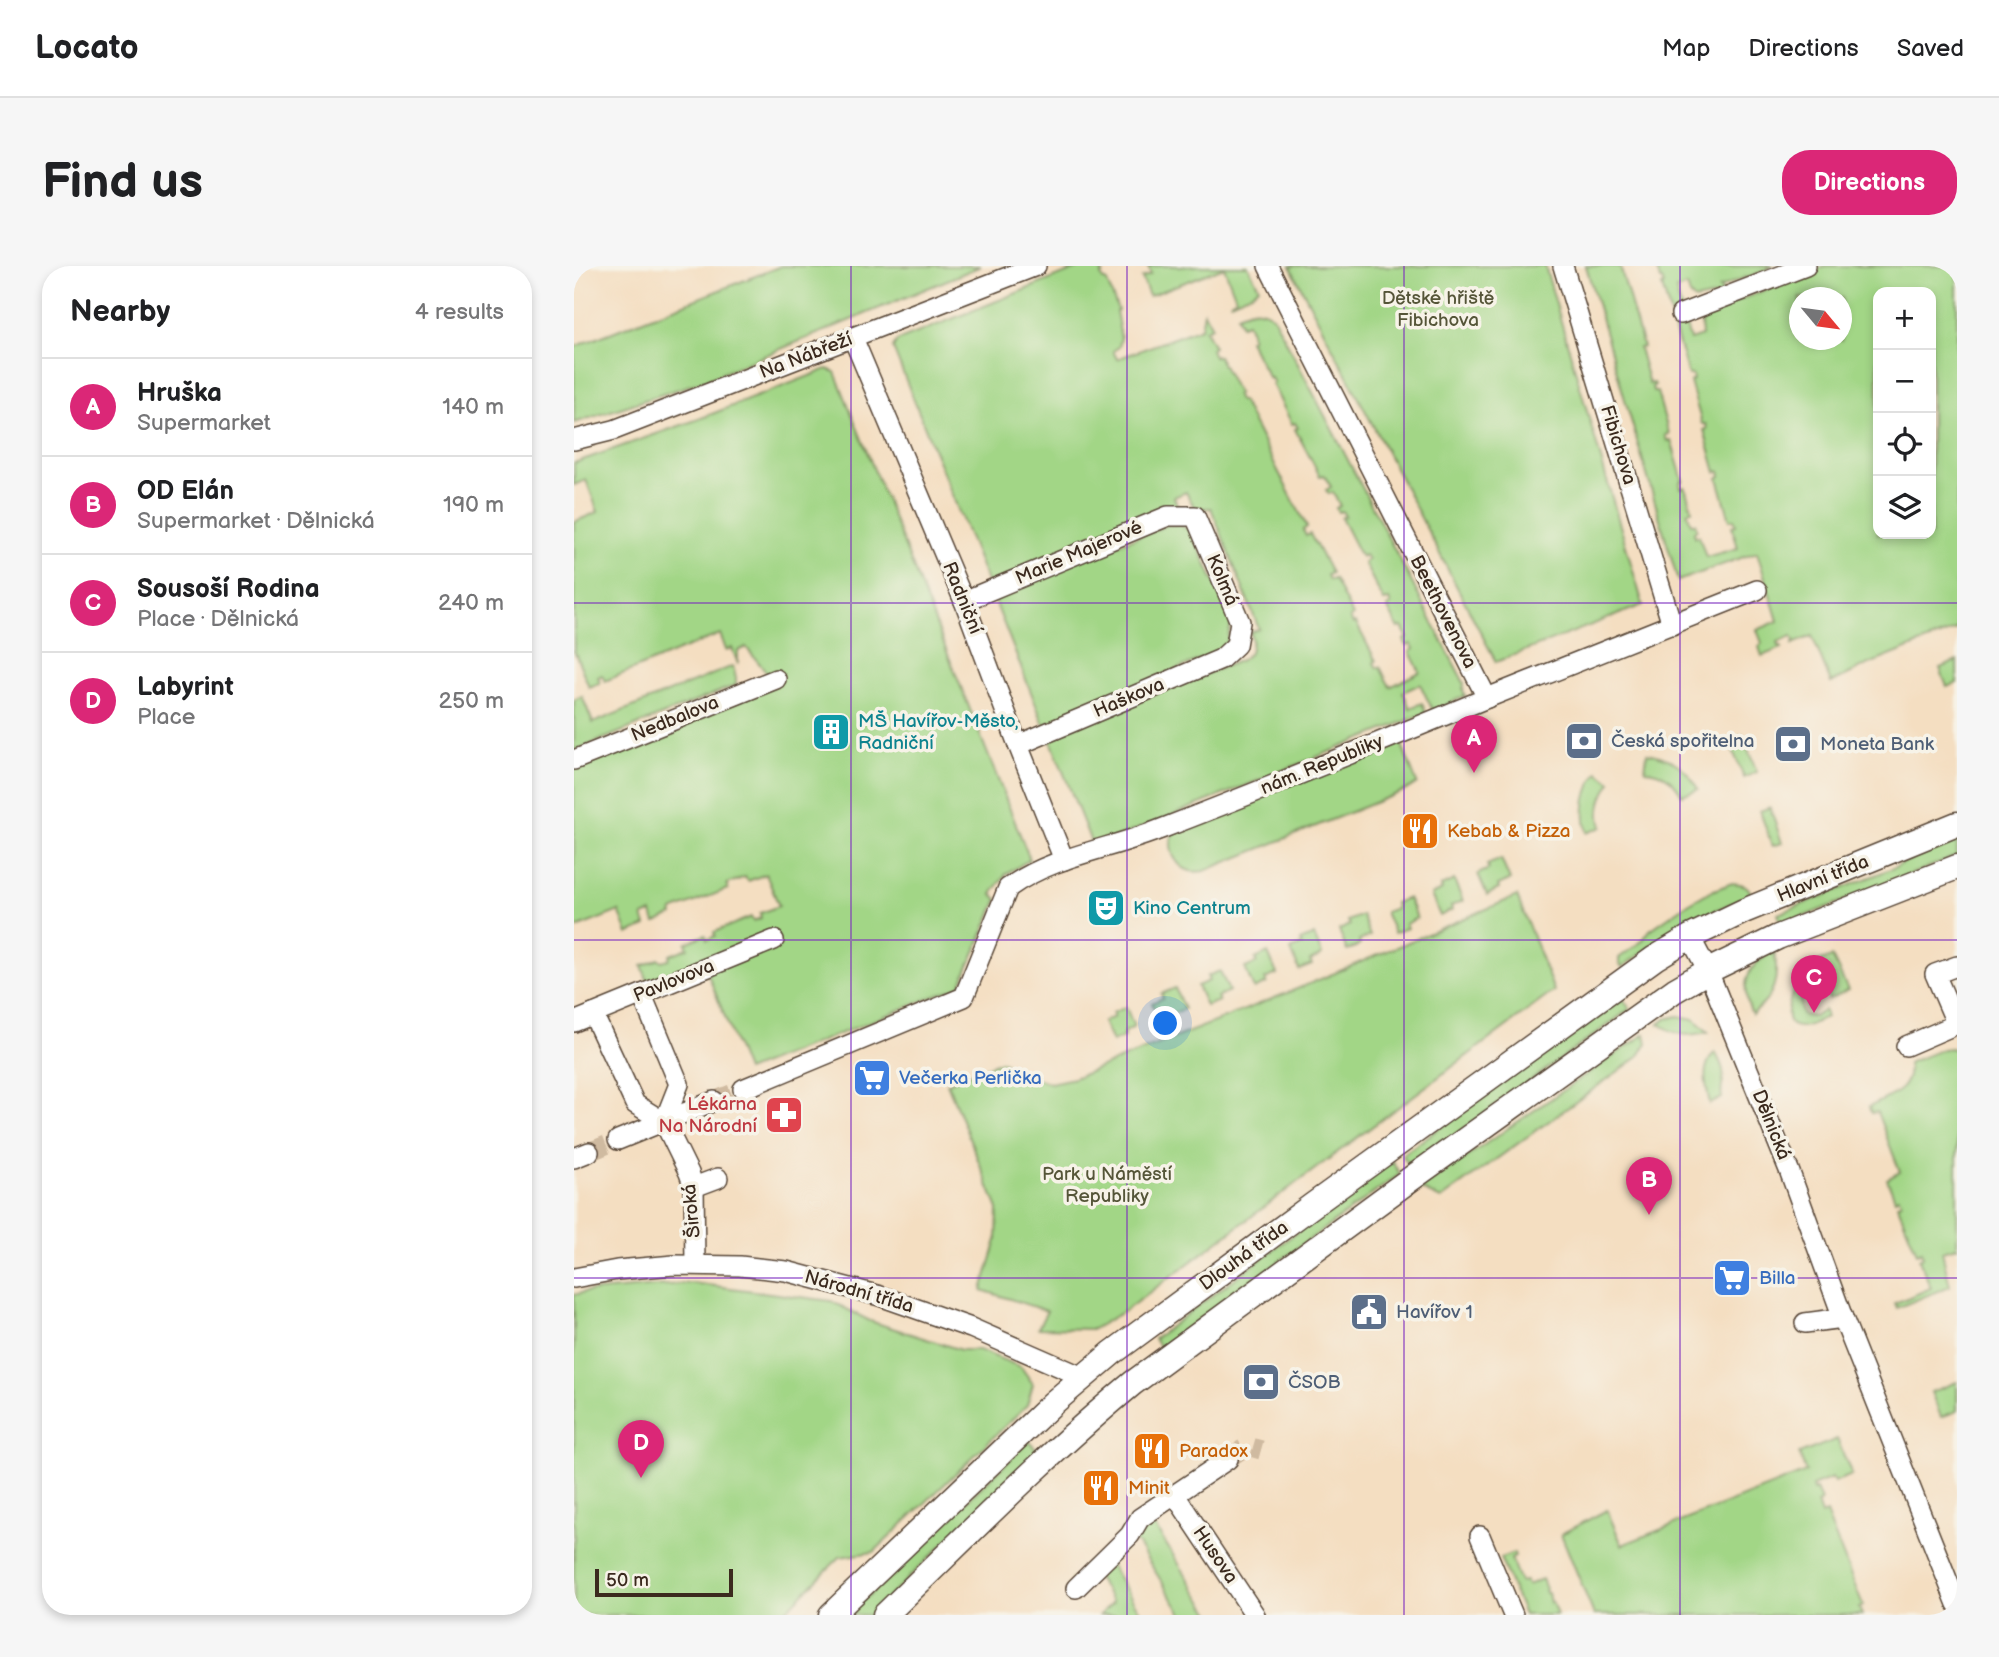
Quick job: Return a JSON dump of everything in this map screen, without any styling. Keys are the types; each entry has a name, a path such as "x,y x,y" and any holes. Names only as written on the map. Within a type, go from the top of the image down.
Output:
{"main road":[{"name":"Hlavní třída","path":"1690,937 1744,911 1957,824"},
{"path":"885,1615 1051,1454 1133,1382 1675,990 1777,937 1957,867"},
{"name":"Dlouhá třída","path":"831,1615 1053,1403 1122,1346 1655,958 1690,937"},
{"name":"Národní třída","path":"1083,1377 1133,1382"}],"street":[{"name":"Na Nábřeží","path":"574,440 614,429 1036,266"},
{"name":"Beethovenova","path":"1268,266 1487,698"},
{"name":"Fibichova","path":"1563,266 1672,625"},
{"path":"1681,314 1806,266"},
{"name":"Radniční","path":"853,338 964,601 1064,860"},
{"name":"Marie Majerové","path":"964,601 1168,516 1195,516"},
{"name":"Kolmá","path":"1195,516 1240,622 1236,645"},
{"path":"1487,698 1757,590"},
{"name":"Haškova","path":"1018,745 1221,659 1236,645"},
{"name":"Nedbalova","path":"574,760 776,679"},
{"name":"nám. Republiky","path":"743,1089 964,998 1008,888 1020,879 1064,860 1158,831 1487,698"},
{"name":"Dělnická","path":"1690,937 1708,971 1789,1170 1843,1318 1957,1604"},
{"name":"Pavlovova","path":"574,1022 774,940"},
{"path":"1906,1046 1957,1024 1935,974 1957,965"},
{"path":"642,995 679,1084 664,1122"},
{"path":"593,1014 635,1104 664,1122"},
{"path":"618,1140 714,1101"},
{"name":"Široká","path":"664,1122 694,1187 695,1264"},
{"path":"694,1187 718,1178"},
{"name":"Národní třída","path":"574,1278 617,1270 695,1264 786,1271 880,1296 971,1328 1083,1377"},
{"path":"1805,1323 1843,1318"},
{"path":"1076,1588 1130,1535 1140,1518 1228,1459"},
{"name":"Husova","path":"1175,1495 1255,1615"},
{"path":"1480,1536 1513,1615"}],"green space":[{"path":"781,266 981,266 706,380 574,423 574,347"},
{"path":"1084,266 1100,266 1103,280 1106,280 1118,310 1121,338 1119,347 1113,351 1117,359 1201,328 1204,312 1212,327 1205,330 1214,347 1211,349 1214,357 1218,356 1239,401 1242,401 1307,527 1303,530 1306,536 1310,534 1331,573 1327,575 1329,580 1334,579 1353,616 1350,618 1353,624 1356,623 1376,661 1374,663 1377,668 1380,667 1390,687 1420,672 1410,652 1414,649 1411,644 1407,646 1404,640 1408,638 1402,627 1398,628 1387,607 1391,605 1389,600 1384,601 1364,563 1368,560 1365,555 1361,557 1341,518 1345,516 1336,508 1340,506 1333,492 1329,494 1326,490 1331,487 1324,475 1320,476 1295,429 1298,428 1295,423 1292,424 1272,384 1274,383 1269,379 1249,340 1252,339 1247,323 1241,325 1237,315 1255,310 1273,316 1464,683 1465,696 1433,711 1420,684 1403,692 1410,708 1422,703 1426,713 1093,847 1049,736 1241,660 1250,653 1250,632 1259,629 1211,508 1195,506 1186,492 1174,497 1178,508 988,584 893,348 897,341"},
{"path":"1148,266 1248,266 1259,287 1252,293 1230,302 1236,298 1224,267 1149,296 1142,278 1151,274"},
{"name":"Dětské hřiště Fibichova","path":"1290,266 1545,266 1643,605 1496,662"},
{"path":"1586,266 1620,266 1643,347 1639,348 1649,384 1655,385 1652,387 1653,392 1657,392 1669,434 1665,435 1667,441 1671,440 1683,481 1680,482 1681,488 1685,487 1692,510 1687,512 1691,523 1695,523 1695,537 1699,536 1706,557 1738,548 1732,526 1736,525 1734,519 1730,520 1718,478 1721,476 1720,471 1716,472 1704,430 1707,429 1706,424 1702,424 1690,382 1693,380 1692,375 1688,375 1662,286 1664,285 1656,266 1773,266 1747,279 1746,277 1719,288 1726,294 1695,300 1687,286 1676,290 1690,340 1702,336 1701,324 1706,314 1824,266 1957,266 1957,629 1867,665 1831,683 1812,636 1793,644 1792,636 1778,642 1782,648 1762,656 1759,647 1762,643 1757,630 1778,621 1757,552 1678,581"},
{"path":"827,369 835,372 1029,860 1006,874 992,894 998,899 960,986 746,1071 708,974 648,982 642,966 659,959 669,959 670,955 688,948 686,943 705,935 707,940 715,936 714,932 751,917 753,921 761,918 760,913 779,906 766,874 748,881 745,877 727,884 728,889 672,911 673,915 655,923 652,913 643,916 646,926 628,934 619,911 574,929 574,766 768,674 746,647 738,651 738,664 732,648 726,650 720,634 605,681 602,675 598,677 600,683 589,687 574,650 574,522 598,512 586,480 574,485 574,463 699,419"},
{"path":"1167,525 1179,525 1191,530 1232,621 1225,649 1044,725 992,594"},
{"path":"1957,661 1957,683 1947,687 1940,668"},
{"path":"733,666 736,685 574,751 574,700 582,696 593,723"},
{"path":"1742,735 1757,772 1744,778 1729,741"},
{"path":"1400,740 1417,783 1406,790 1204,871 1195,872 1182,867 1173,855 1173,832"},
{"path":"1647,753 1677,764 1689,775 1698,789 1682,795 1667,777 1645,770"},
{"path":"1598,772 1611,782 1601,804 1602,827 1587,833 1585,801"},
{"path":"1770,807 1782,843 1772,846 1760,811"},
{"path":"1957,836 1957,856 1782,925 1778,914 1893,868"},
{"path":"1501,859 1510,880 1498,885 1499,889 1487,895 1478,874 1489,869 1487,865"},
{"path":"1454,880 1463,901 1451,906 1452,910 1440,916 1431,895"},
{"path":"1732,883 1747,887 1751,895 1684,924 1622,967 1619,963 1619,958 1642,941 1650,930 1709,892"},
{"name":"Park u Náměstí Republiky","path":"1517,896 1554,991 1126,1310 1093,1329 1038,1328 1047,1311 982,1290 997,1240 998,1209 947,1083 1001,1061 1022,1073 1050,1083 1074,1078 1297,989"},
{"path":"1408,898 1417,918 1405,924 1407,928 1394,933 1385,912 1396,908 1395,903"},
{"path":"1362,915 1370,936 1347,951 1339,930 1350,925 1348,921"},
{"path":"1314,935 1322,955 1310,961 1312,965 1299,970 1291,950 1302,945 1300,941"},
{"path":"1774,951 1776,970 1773,987 1766,1001 1752,1014 1746,994 1748,977 1757,963"},
{"path":"1268,953 1277,974 1265,979 1267,983 1254,989 1245,968 1257,963 1255,959"},
{"path":"1832,957 1848,990 1829,999 1823,979 1812,985 1802,998 1803,1015 1814,1017 1824,1010 1826,1017 1807,1026 1793,1026 1789,1021 1789,1004 1800,978 1814,965"},
{"path":"1220,971 1229,991 1217,997 1219,1001 1206,1006 1197,986 1209,981 1207,976"},
{"path":"1175,988 1184,1009 1172,1014 1173,1018 1161,1024 1152,1003 1163,998 1161,994"},
{"path":"1621,996 1630,1009 1411,1167 1402,1155"},
{"path":"1126,1007 1134,1027 1123,1033 1124,1037 1112,1042 1103,1022 1114,1017 1112,1013"},
{"path":"1678,1016 1694,1019 1708,1032 1682,1034 1659,1024"},
{"path":"1645,1034 1647,1043 1638,1057 1441,1199 1420,1189"},
{"path":"1951,1048 1957,1051 1957,1247 1942,1251 1950,1286 1897,1308 1895,1303 1931,1288 1919,1259 1923,1257 1922,1251 1917,1253 1897,1204 1901,1203 1899,1197 1895,1199 1887,1179 1900,1172 1877,1112 1871,1113 1869,1107 1891,1096 1903,1086 1909,1072 1908,1063"},
{"path":"1715,1052 1723,1073 1722,1098 1710,1104 1706,1070"},
{"path":"1392,1161 1400,1174 1160,1348 1154,1339"},
{"path":"692,1283 831,1301 870,1321 961,1350 979,1350 1021,1367 1033,1384 1027,1405 874,1552 840,1557 781,1615 574,1615 574,1295"},
{"path":"1957,1382 1957,1411 1941,1417 1931,1392"},
{"path":"1837,1439 1852,1475 1834,1482 1832,1478 1812,1486 1821,1501 1817,1503 1821,1515 1826,1513 1863,1606 1859,1608 1862,1615 1594,1615 1561,1534 1607,1510 1622,1545 1806,1472 1799,1454"},
{"path":"1029,1441 1039,1452 870,1615 848,1615"},
{"path":"1151,1520 1212,1615 1183,1615 1137,1543 1129,1541"},
{"path":"1514,1553 1515,1557 1511,1559 1520,1582 1525,1581 1527,1585 1542,1579 1557,1615 1524,1615 1500,1558"},
{"path":"1108,1561 1142,1615 1100,1615 1113,1602 1096,1576"}],"tunnel":[{"path":"714,1101 743,1089"},
{"path":"589,1152 618,1140"},
{"path":"1228,1459 1247,1446 1261,1450"}],"place":[{"name":"MŠ Havířov-Město, Radniční","path":"831,732"},
{"name":"Česká spořitelna","path":"1584,741"},
{"name":"Moneta Bank","path":"1793,744"},
{"name":"Hruška","path":"1474,773"},
{"name":"Kebab & Pizza","path":"1420,831"},
{"name":"Kino Centrum","path":"1106,908"},
{"name":"Sousoší Rodina","path":"1814,1013"},
{"name":"Večerka Perlička","path":"872,1078"},
{"name":"Lékárna Na Národní","path":"784,1115"},
{"name":"OD Elán","path":"1649,1215"},
{"name":"Billa","path":"1732,1278"},
{"name":"Havířov 1","path":"1369,1312"},
{"name":"ČSOB","path":"1261,1382"},
{"name":"Paradox","path":"1152,1451"},
{"name":"Labyrint","path":"641,1478"},
{"name":"Minit","path":"1101,1488"}]}
